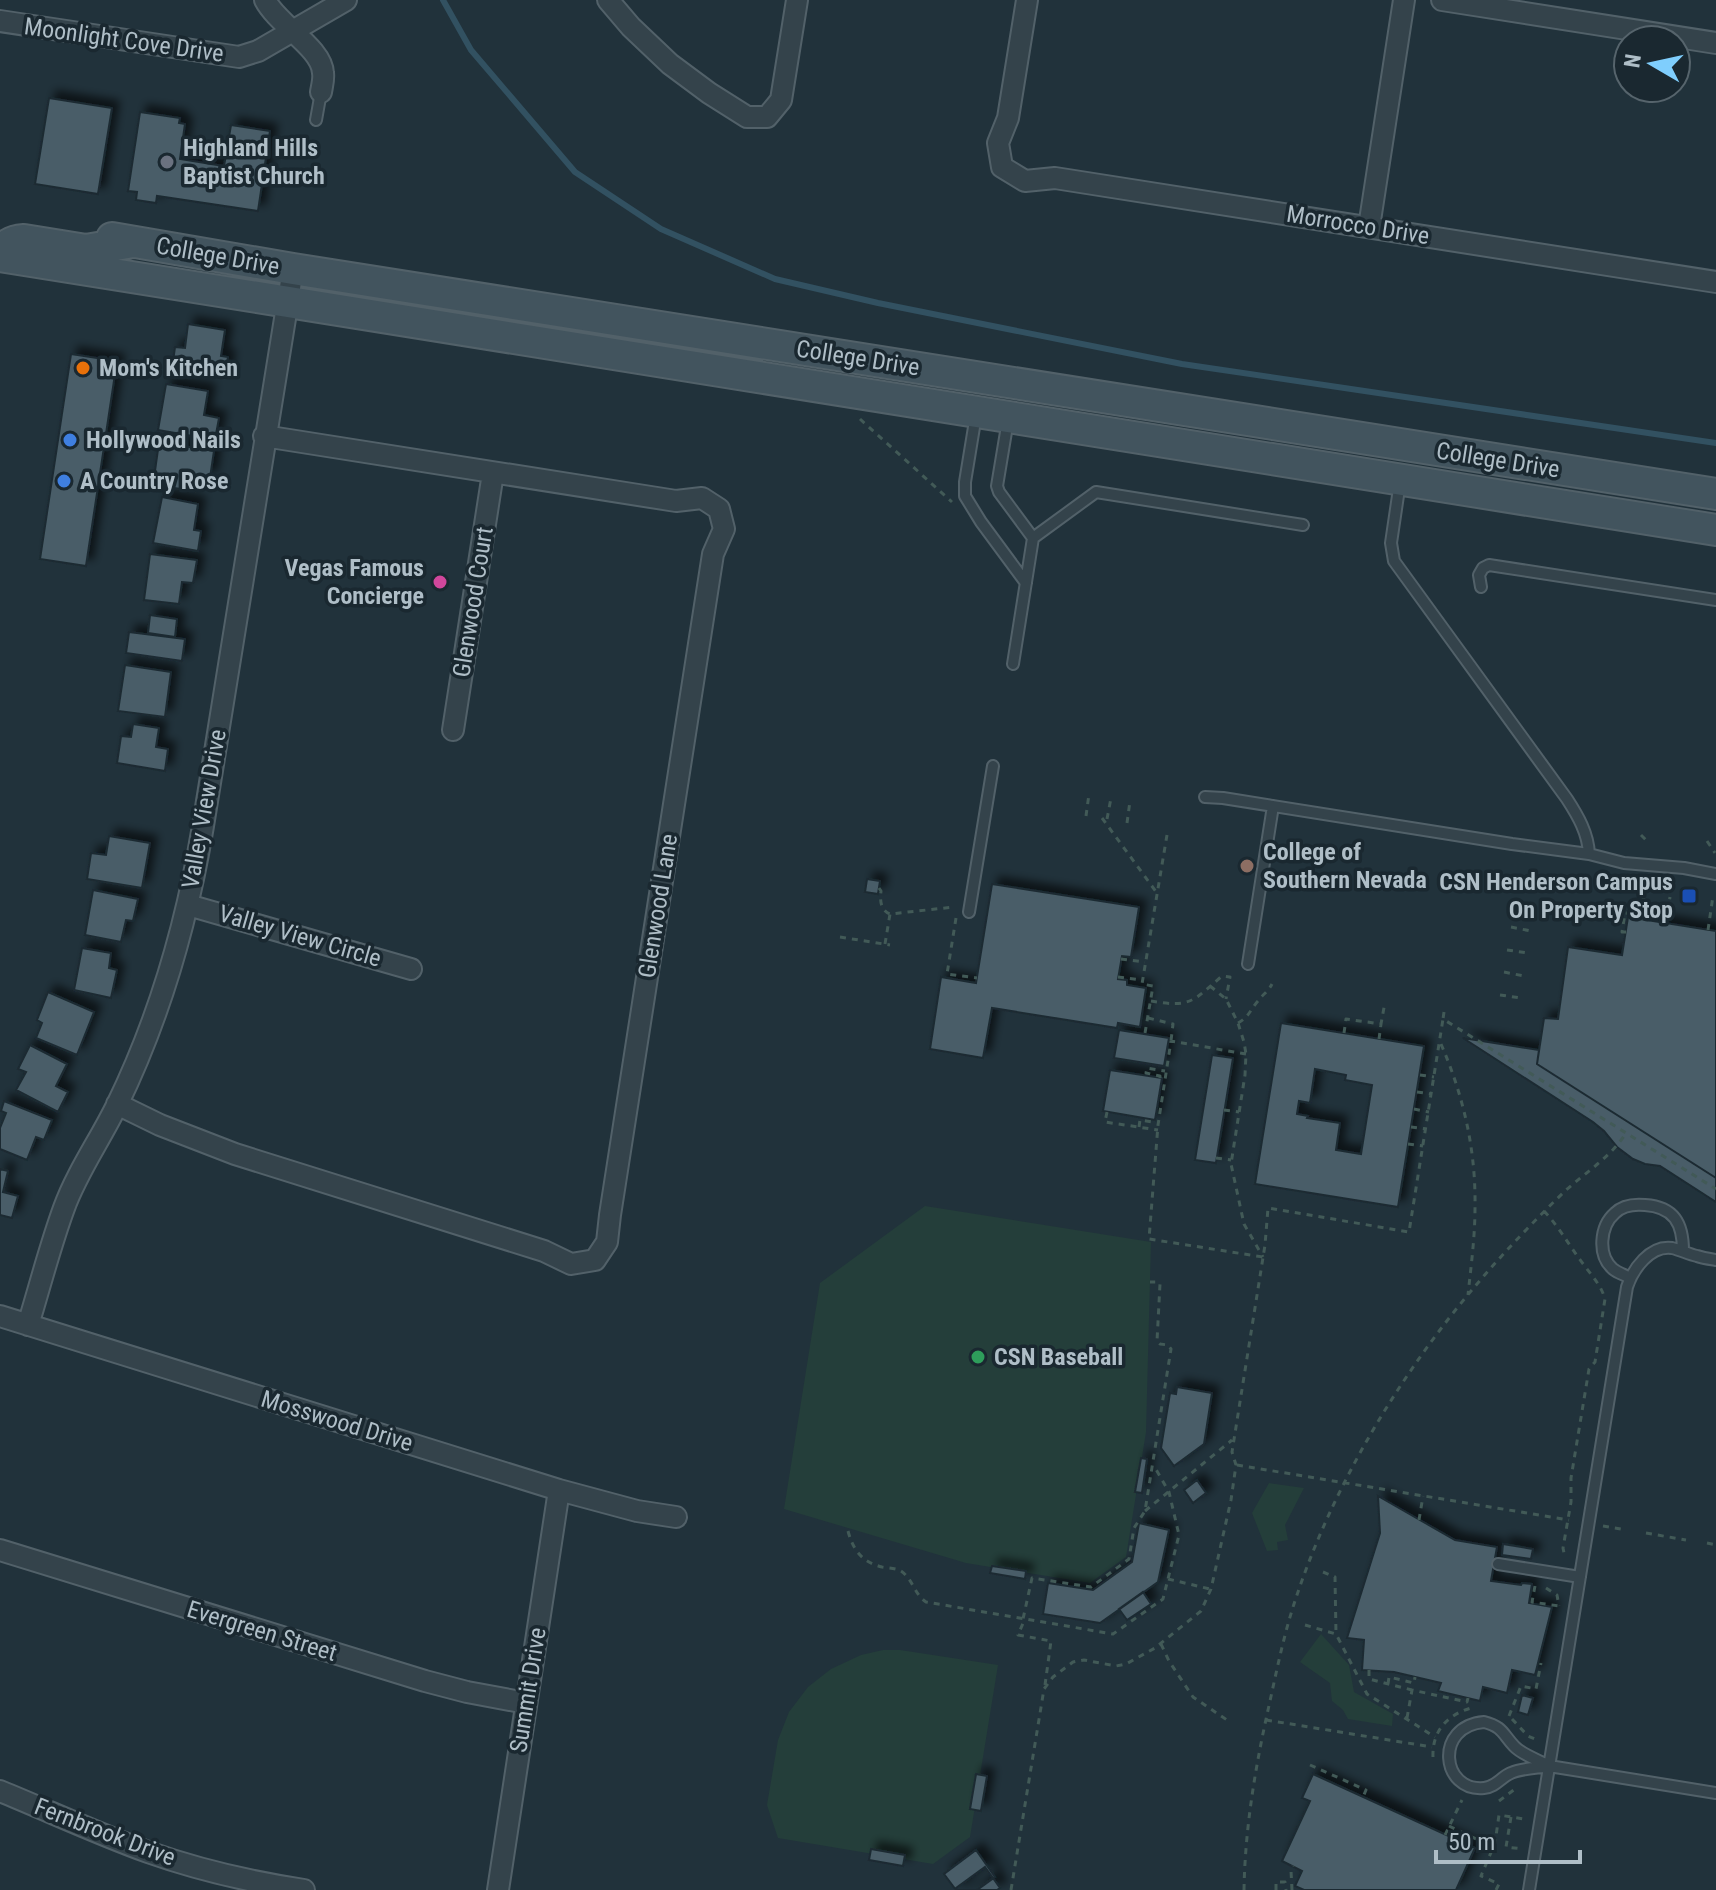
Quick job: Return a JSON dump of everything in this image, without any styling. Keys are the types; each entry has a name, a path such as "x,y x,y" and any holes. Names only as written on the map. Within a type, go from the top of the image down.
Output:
{"main road":[{"name":"College Drive","path":"0,220 1716,494"},
{"path":"0,256 5,245 14,241 86,250 133,242"},
{"name":"College Drive","path":"0,256 1716,530"},
{"path":"976,413 982,377"},
{"path":"1009,418 1014,382"}],"street":[{"path":"265,0 290,31 310,46 321,64 321,92"},
{"name":"Moonlight Cove Drive","path":"0,21 239,57 258,51 346,0"},
{"path":"608,0 670,64 747,117 767,117 781,100 797,0"},
{"name":"Morrocco Drive","path":"1027,0 1008,118 998,143 1002,167 1025,181 1055,178 1716,282"},
{"path":"1369,227 1404,0"},
{"path":"1442,0 1716,43"},
{"name":"Valley View Drive","path":"28,1325 64,1208 117,1104 152,1022 188,905 293,269"},
{"name":"Glenwood Lane","path":"117,1104 160,1125 235,1154 544,1251 571,1264 595,1260 607,1242 713,554 724,529 719,509 702,498 676,501 264,436"},
{"name":"Glenwood Court","path":"453,730 493,473"},
{"name":"Valley View Circle","path":"188,905 411,969"},
{"name":"Mosswood Drive","path":"0,1316 559,1490 637,1511 676,1517"},
{"name":"Summit Drive","path":"498,1890 559,1490"},
{"name":"Evergreen Street","path":"0,1550 425,1681 526,1703"},
{"name":"Fernbrook Drive","path":"0,1791 148,1852 236,1878 304,1890"}],"lane":[{"path":"316,120 321,92"},
{"path":"976,413 966,469 965,496 1026,583"},
{"path":"1009,418 997,486 1033,538"},
{"path":"1400,480 1391,543 1394,561 1572,806 1584,829 1589,854"},
{"path":"1013,664 1033,538 1096,492 1303,525"},
{"path":"1481,587 1479,575 1489,565 1716,600"},
{"path":"969,912 993,766"},
{"path":"1205,797 1589,854 1624,863 1716,874"},
{"path":"1248,964 1273,806"},
{"path":"1630,1278 1611,1267 1603,1252 1604,1233 1614,1213 1622,1208 1643,1205 1665,1209 1673,1215 1681,1230 1683,1251"},
{"path":"1529,1890 1630,1278 1649,1254 1669,1247 1716,1260"},
{"path":"1498,1564 1580,1577"},
{"path":"1549,1766 1510,1773 1484,1788 1473,1787 1455,1775 1448,1755 1455,1735 1473,1723 1484,1722 1503,1731 1515,1748 1549,1766 1716,1793"}],"path":[{"path":"857,416 955,505"},
{"path":"1086,816 1089,794"},
{"path":"1111,798 1105,819 1157,893"},
{"path":"1127,823 1130,801"},
{"path":"1145,1033 1153,986 1142,984 1168,829"},
{"path":"1641,835 1649,843"},
{"path":"1707,841 1715,853"},
{"path":"879,888 883,909 890,914 958,906 947,974 977,978"},
{"path":"1645,890 1641,919 1669,903 1670,897"},
{"path":"1708,930 1713,896"},
{"path":"1514,905 1535,908"},
{"path":"1626,932 1622,932 1625,913 1641,915"},
{"path":"840,937 887,944 890,914"},
{"path":"1511,927 1531,931"},
{"path":"1507,950 1528,953"},
{"path":"1121,959 1146,962"},
{"path":"1504,972 1524,976"},
{"path":"1151,1001 1182,1005 1194,1000 1222,976 1230,977 1226,999"},
{"path":"1118,977 1143,980"},
{"path":"1238,1023 1248,1016 1272,984"},
{"path":"1210,986 1226,999 1238,1023 1246,1054 1231,1160 1244,1224 1263,1257"},
{"path":"1500,995 1521,998"},
{"path":"1379,1039 1385,1002"},
{"path":"1044,1689 1053,1677 1073,1662 1084,1660 1116,1666 1126,1664 1161,1644 1201,1611 1210,1589 1231,1500 1236,1465 1232,1452 1268,1208 1409,1232 1444,1012"},
{"path":"1148,1018 1173,1024 1158,1130 1149,1239 1263,1257"},
{"path":"1344,1033 1346,1019 1381,1024"},
{"path":"1443,1019 1716,1189"},
{"path":"1171,1041 1246,1054"},
{"path":"1440,1041 1461,1095 1473,1151 1475,1210 1468,1295"},
{"path":"1160,1078 1146,1073 1147,1068 1167,1071"},
{"path":"1420,1075 1434,1077"},
{"path":"1417,1092 1431,1094"},
{"path":"1414,1109 1429,1112"},
{"path":"1224,1110 1239,1112"},
{"path":"1107,1112 1105,1122 1158,1130"},
{"path":"1139,1127 1140,1120 1153,1122 1154,1119"},
{"path":"1411,1127 1426,1129"},
{"path":"1244,1890 1252,1793 1285,1634 1320,1536 1346,1483 1401,1383 1441,1327 1508,1248 1544,1211 1617,1147 1626,1133"},
{"path":"1408,1144 1423,1146"},
{"path":"1216,1158 1231,1160"},
{"path":"1544,1211 1560,1228 1602,1288 1605,1299 1595,1362 1589,1369 1571,1478 1572,1493 1563,1548 1565,1559"},
{"path":"1145,1511 1171,1349 1157,1341 1160,1284 1150,1282"},
{"path":"1011,1890 1051,1641 1018,1635 1024,1621 1032,1578 1091,1587 1129,1559 1134,1528 1145,1511 1234,1439"},
{"path":"848,1531 852,1545 867,1563 900,1570 918,1596 926,1602 1113,1634 1163,1599 1179,1535 1169,1492 1152,1464"},
{"path":"1236,1465 1577,1521"},
{"path":"1419,1520 1423,1495"},
{"path":"1599,1525 1626,1530"},
{"path":"1646,1533 1686,1540"},
{"path":"1707,1543 1716,1545"},
{"path":"1323,1572 1335,1577 1336,1634 1367,1694 1435,1737"},
{"path":"1168,1579 1210,1589"},
{"path":"1535,1586 1542,1587 1557,1595 1559,1606 1531,1602 1535,1586"},
{"path":"1305,1625 1336,1634"},
{"path":"1161,1644 1193,1697 1227,1720"},
{"path":"1509,1716 1521,1686 1536,1689 1541,1663"},
{"path":"1369,1670 1369,1679 1467,1702 1468,1698"},
{"path":"1388,1684 1389,1677 1414,1683 1415,1677"},
{"path":"1406,1719 1412,1690"},
{"path":"1434,1763 1435,1737 1441,1728 1453,1716 1474,1708"},
{"path":"1504,1713 1528,1736 1535,1739 1538,1734"},
{"path":"1266,1720 1433,1747"},
{"path":"1310,1765 1366,1790 1363,1797"},
{"path":"1494,1802 1521,1784"},
{"path":"1445,1835 1459,1798 1468,1802"},
{"path":"1496,1890 1499,1884 1481,1876 1493,1847 1499,1815 1524,1819 1527,1804"},
{"path":"1511,1817 1506,1847 1523,1849"},
{"path":"1449,1826 1493,1847"},
{"path":"1292,1890 1293,1866"},
{"path":"1276,1890 1276,1882 1285,1882 1286,1890"}],"green space":[{"name":"CSN Baseball","path":"925,1206 1151,1242 1146,1432 1126,1557 1090,1583 966,1563 784,1509 820,1283"},
{"path":"1269,1483 1304,1488 1285,1525 1288,1540 1277,1542 1278,1550 1267,1551 1252,1513"},
{"path":"1321,1634 1349,1665 1354,1692 1393,1714 1392,1726 1348,1719 1332,1701 1330,1683 1300,1662"},
{"path":"883,1650 998,1665 970,1837 933,1864 778,1838 767,1805 778,1740 789,1712 808,1687 831,1669 861,1655"}],"building":[{"path":"49,98 112,108 98,194 35,184"},
{"name":"Highland Hills Baptist Church","path":"140,112 180,118 179,123 185,124 180,159 224,166 231,125 270,131 258,211 157,196 156,203 136,200 137,192 128,191"},
{"path":"188,324 225,330 221,356 228,357 225,376 172,368 175,347 185,348"},
{"path":"71,354 117,361 86,566 40,559"},
{"path":"166,384 208,391 204,415 219,418 215,440 158,430"},
{"path":"159,442 214,451 210,478 197,476 195,491 153,485"},
{"path":"162,497 198,504 194,530 201,531 198,551 153,543"},
{"path":"150,554 197,560 193,583 182,582 179,604 144,600"},
{"path":"150,615 177,619 175,637 148,633"},
{"path":"129,632 185,639 182,661 126,653"},
{"path":"125,665 171,672 165,717 118,711"},
{"path":"133,724 159,728 156,747 168,749 165,771 117,763 121,736 131,737"},
{"path":"109,836 150,843 142,888 87,879 91,853 106,855"},
{"path":"867,879 880,881 878,894 865,892"},
{"path":"992,884 1139,907 1131,957 1122,956 1118,979 1127,980 1127,985 1146,988 1140,1027 1118,1023 1117,1028 992,1008 983,1058 930,1049 941,977 976,983"},
{"path":"93,890 138,899 133,921 126,920 121,942 85,935"},
{"path":"1628,917 1716,931 1716,1178 1537,1064 1544,1018 1558,1019 1568,947 1622,955"},
{"path":"82,948 111,953 109,968 117,970 111,998 74,990"},
{"path":"48,992 94,1012 77,1055 36,1038 42,1023 37,1020"},
{"path":"1281,1023 1424,1046 1398,1207 1255,1184","holes":["1315,1069 1346,1075 1345,1080 1372,1085 1361,1154 1336,1150 1340,1123 1297,1114 1299,1101 1310,1103"]},
{"path":"1119,1030 1169,1038 1164,1066 1114,1058"},
{"path":"1463,1038 1539,1050 1537,1064 1716,1178 1716,1202 1660,1166 1633,1159 1593,1122"},
{"path":"30,1045 67,1064 56,1086 68,1092 58,1112 16,1090 26,1072 18,1069"},
{"path":"1212,1055 1233,1058 1216,1163 1195,1160"},
{"path":"1110,1070 1162,1078 1155,1120 1103,1111"},
{"path":"4,1101 52,1120 44,1140 36,1137 27,1160 0,1149 0,1128 6,1113 1,1111"},
{"path":"0,1169 8,1171 3,1192 18,1196 12,1218 0,1215"},
{"path":"1177,1387 1212,1393 1204,1444 1174,1466 1161,1448 1170,1393 1176,1394"},
{"path":"1141,1458 1147,1459 1142,1493 1135,1492"},
{"path":"1197,1480 1206,1493 1193,1503 1184,1490"},
{"path":"1378,1496 1455,1540 1497,1547 1491,1581 1532,1584 1529,1603 1552,1607 1535,1675 1512,1670 1507,1693 1483,1687 1480,1701 1438,1691 1441,1683 1394,1672 1362,1670 1364,1640 1347,1638 1380,1533"},
{"path":"1139,1523 1169,1530 1158,1582 1100,1623 1043,1614 1048,1583 1093,1590 1132,1562"},
{"path":"1503,1544 1533,1549 1531,1559 1502,1555"},
{"path":"992,1566 1026,1571 1025,1579 990,1573"},
{"path":"1143,1592 1151,1604 1127,1620 1119,1609"},
{"path":"1522,1695 1533,1698 1528,1715 1518,1712"},
{"path":"976,1774 987,1776 981,1811 970,1809"},
{"path":"1313,1774 1475,1848 1456,1890 1304,1890 1295,1886 1302,1871 1282,1861 1310,1801 1302,1798"},
{"path":"871,1849 905,1855 903,1866 869,1860"},
{"path":"976,1850 995,1877 977,1890 956,1890 944,1874"},
{"path":"985,1867 993,1878 977,1890 957,1890 956,1888"},
{"path":"993,1878 1000,1888 977,1890"}],"waterway":[{"path":"443,0 471,50 575,172 661,229 775,279 878,303 1182,364 1716,443"}],"place":[{"name":"Highland Hills Baptist Church","path":"167,162"},
{"name":"Mom's Kitchen","path":"83,368"},
{"name":"Hollywood Nails","path":"70,440"},
{"name":"A Country Rose","path":"64,481"},
{"name":"Vegas Famous Concierge","path":"440,582"},
{"name":"College of Southern Nevada","path":"1247,866"},
{"name":"CSN Henderson Campus On Property Stop","path":"1689,896"},
{"name":"CSN Baseball","path":"978,1357"}]}
